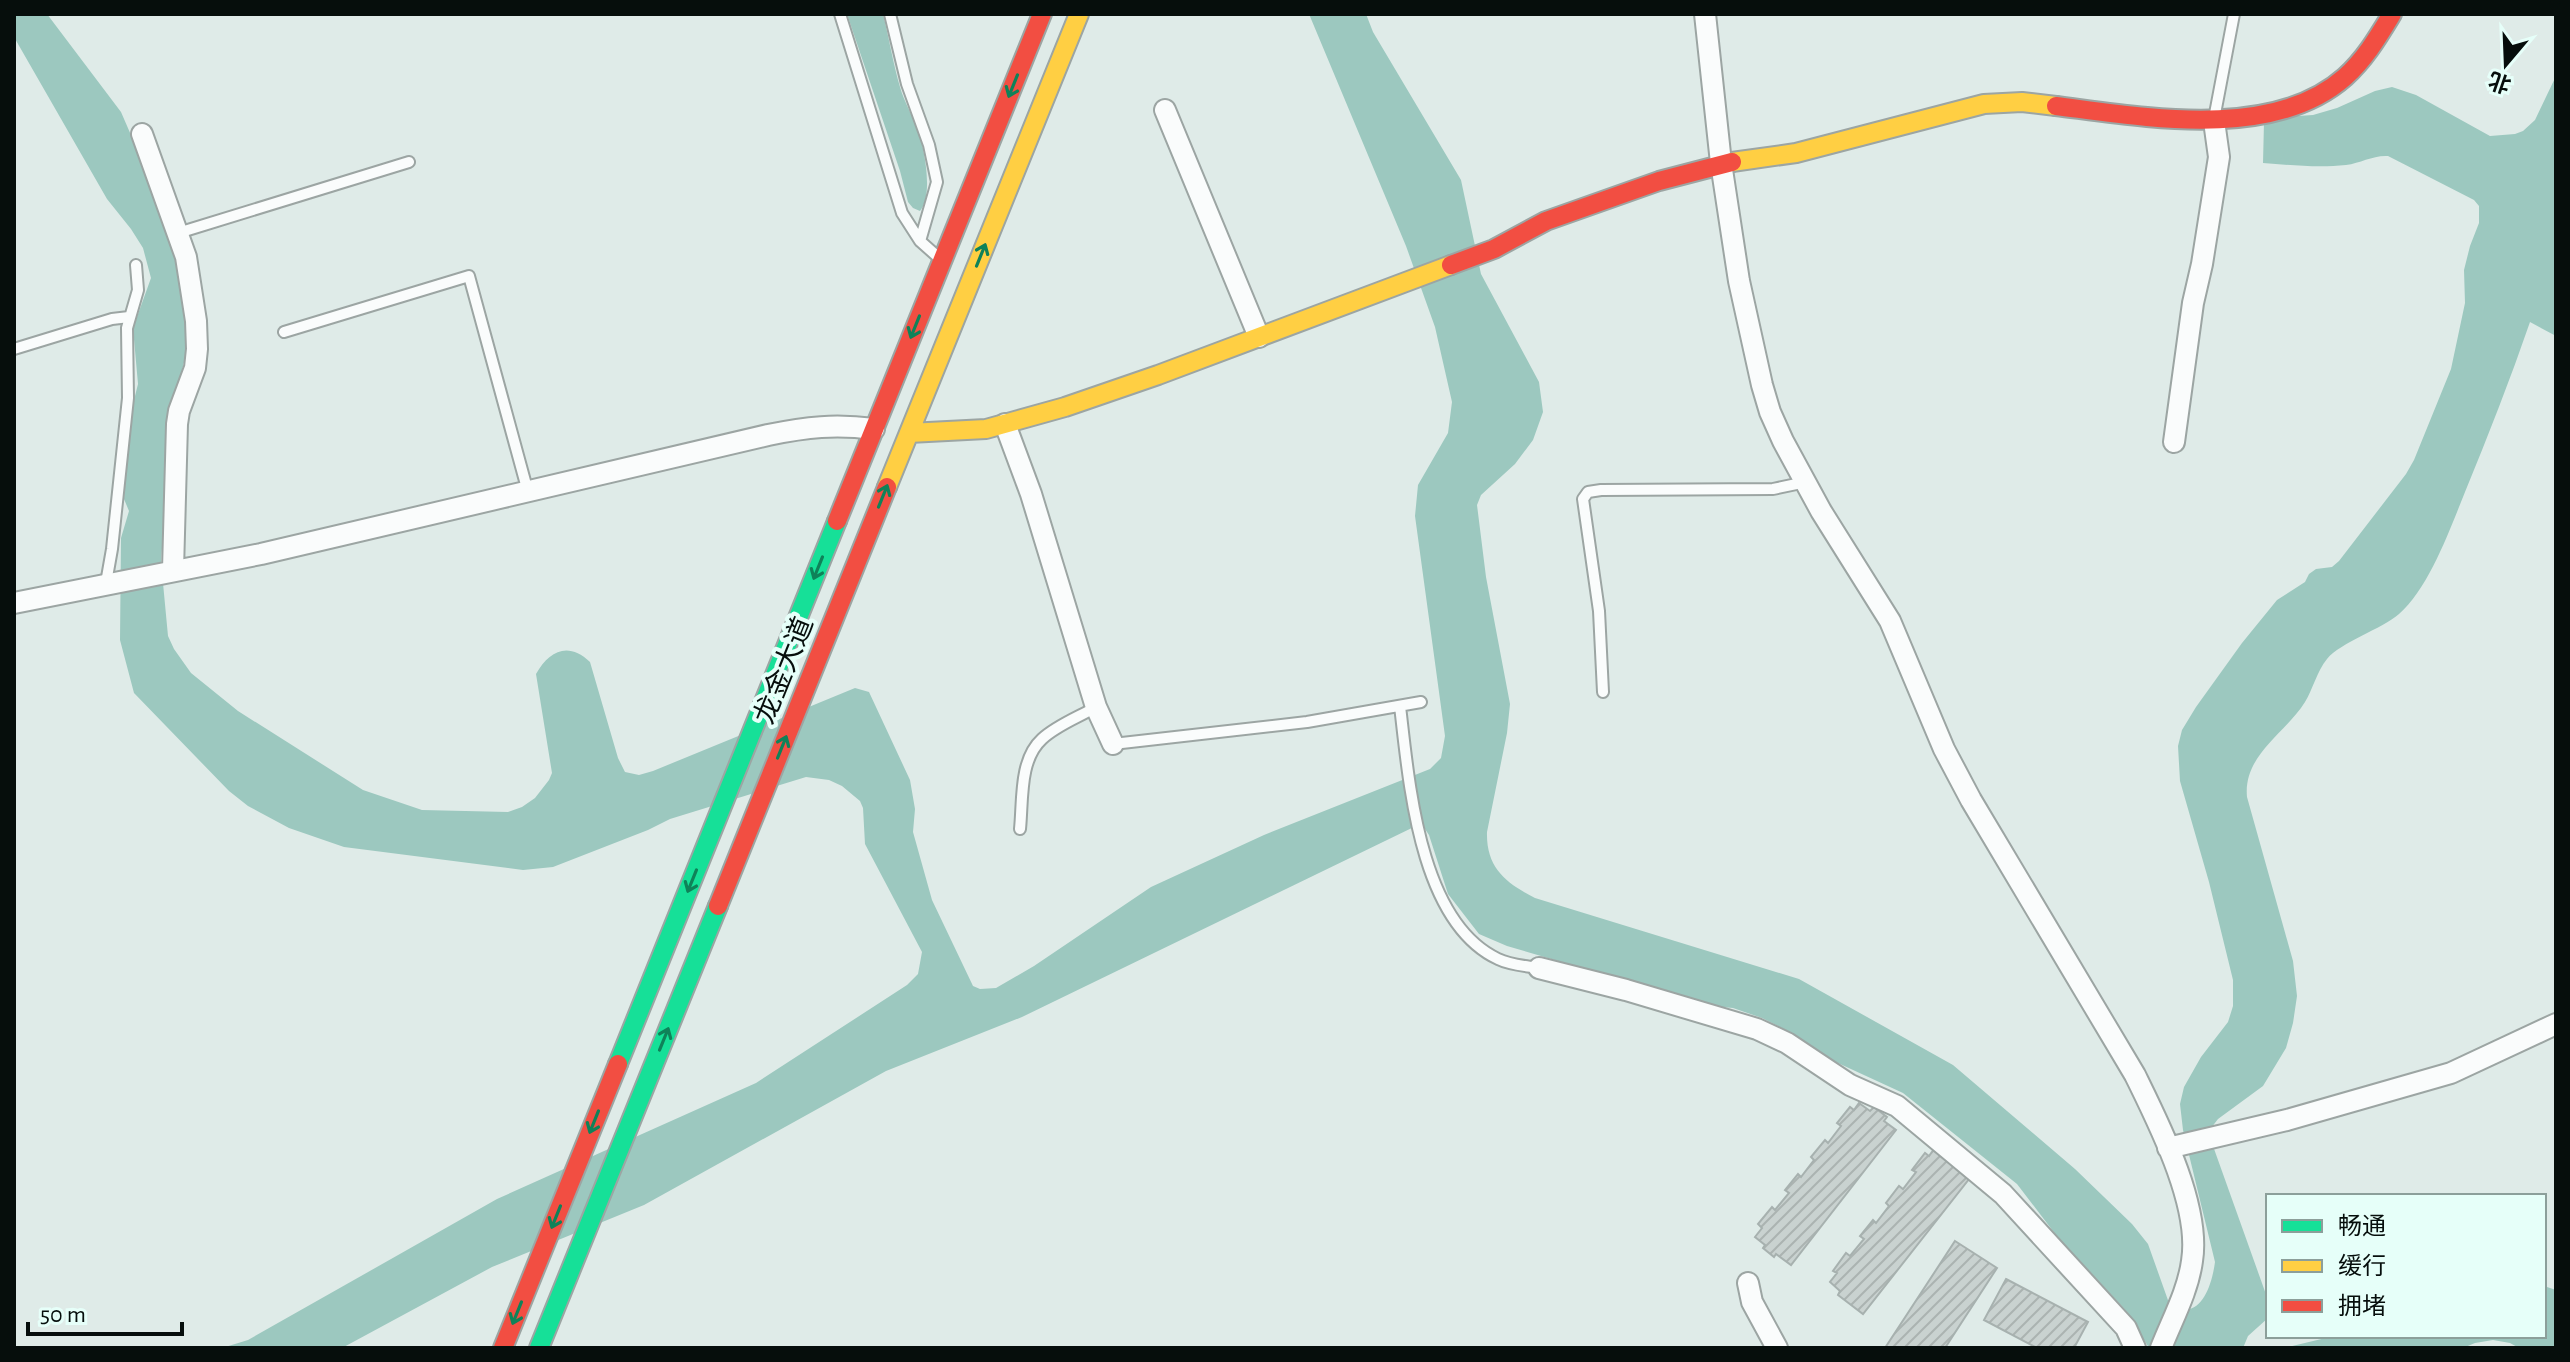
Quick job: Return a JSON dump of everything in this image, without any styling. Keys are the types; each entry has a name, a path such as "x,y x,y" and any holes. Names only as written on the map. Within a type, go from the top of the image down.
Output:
{"main road":[{"name":"龙金大道","path":"503,1348 1042,14"},
{"name":"龙金大道","path":"539,1348 1079,14"},
{"path":"909,433 986,429 1112,392 1494,249 1546,221 1597,201 1721,163 1796,153 1984,104 2022,102 2162,119 2214,121 2298,105 2330,89 2370,51 2392,14"}],"street":[{"path":"1705,14 1721,163 1739,281 1762,385 1783,441 1890,621 1944,749 1964,787 2175,1146 2193,1238 2192,1262 2161,1348"},
{"path":"1165,110 1259,337"},
{"path":"2174,442 2193,303 2219,157 2214,121"},
{"path":"142,134 186,257 197,349 195,368 177,424 168,571"},
{"path":"1005,424 1031,494 1096,707 1113,744"},
{"path":"14,603 261,554 813,426 874,429"},
{"path":"1539,968 1757,1029 1787,1043 1850,1085 1897,1106 2003,1194 2126,1328 2135,1348"},
{"path":"2175,1146 2287,1120 2451,1073 2556,1024"},
{"path":"1748,1283 1752,1302 1777,1348"}],"lane":[{"path":"840,14 902,213 920,241 942,261"},
{"path":"890,14 907,84 929,145 937,182 920,241"},
{"path":"2214,121 2234,14"},
{"path":"178,233 409,162"},
{"path":"106,583 128,398 129,317 138,290 136,265"},
{"path":"284,332 469,276 528,492"},
{"path":"14,349 112,319 129,317"},
{"path":"1603,692 1599,611 1583,499 1588,492 1773,489 1806,482"},
{"path":"1113,744 1307,722 1421,702"},
{"path":"1400,706 1419,832 1432,877 1462,930 1474,943 1500,961 1539,968"},
{"path":"1020,829 1026,768 1035,746 1052,732 1096,707"}],"shaded area":[{"path":"14,14 47,14 121,112 160,202 188,295 186,354 172,412 161,562 168,636 191,673 238,711 363,790 422,810 508,812 535,798 552,773 536,674 547,659 560,652 574,652 590,662 618,758 625,772 639,775 855,688 869,692 910,780 915,809 913,832 932,900 973,986 980,989 996,988 1034,966 1151,887 1264,835 1430,769 1441,758 1445,736 1415,516 1418,485 1448,433 1452,402 1435,327 1406,246 1309,14 1366,14 1373,32 1461,180 1481,274 1539,382 1543,412 1533,440 1515,464 1481,495 1477,505 1486,577 1510,704 1487,832 1494,865 1507,880 1535,898 1799,979 1953,1065 2075,1169 2132,1224 2148,1244 2169,1303 2189,1309 2196,1306 2207,1291 2215,1262 2183,1130 2180,1104 2184,1087 2201,1057 2228,1022 2233,1006 2233,980 2180,781 2178,746 2182,730 2242,643 2277,600 2305,582 2316,569 2332,567 2339,561 2406,474 2451,369 2465,303 2464,270 2479,223 2479,206 2474,200 2388,156 2336,166 2263,163 2264,122 2280,117 2313,115 2392,87 2416,95 2490,136 2515,134 2535,120 2556,76 2556,336 2530,322 2453,523 2420,589 2399,614 2327,659 2297,714 2258,757 2248,782 2247,797 2293,961 2297,996 2286,1048 2263,1086 2218,1119 2208,1132 2266,1294 2266,1320 2248,1336 2243,1348 2149,1348 2128,1313 2056,1235 2017,1184 1903,1093 1827,1058 1790,1032 1762,1018 1507,946 1479,934 1448,894 1429,835 1418,825 1022,1017 886,1071 644,1205 492,1267 342,1348 222,1348 248,1340 497,1199 756,1083 907,985 918,974 922,952 865,844 860,801 829,780 806,777 670,819 553,867 523,870 344,847 289,828 248,806 229,791 134,693 120,640 121,538 129,511 124,499 127,428 138,384 133,328 151,278 143,248 107,199 14,37"},
{"path":"847,14 883,14 900,87 917,127 925,158 926,194 920,211 908,202"},
{"path":"2546,1287 2556,1290 2556,1348 2519,1348 2493,1340 2463,1348 2284,1348 2326,1338 2546,1338"}],"building":[{"path":"1859,1103 1870,1111 1874,1107 1887,1117 1884,1121 1896,1130 1791,1265 1776,1254 1774,1257 1755,1237 1762,1228 1758,1224 1789,1193 1785,1190 1798,1174 1801,1177 1814,1160 1811,1157 1825,1140 1828,1143 1841,1126 1837,1123 1850,1107 1854,1110"},
{"path":"1934,1149 1973,1174 1863,1314 1838,1295 1840,1291 1830,1282 1837,1273 1833,1271 1846,1253 1850,1256 1864,1239 1860,1236 1873,1220 1876,1223 1899,1186 1903,1189 1925,1153 1929,1156"},
{"path":"1955,1241 1997,1268 1945,1348 1885,1348"},
{"path":"2006,1279 2088,1322 2074,1348 2037,1348 1984,1320"}],"traffic: fast":[{"path":"618,1064 837,521"},
{"path":"539,1348 718,906"}],"traffic: slow":[{"path":"887,487 1079,14"},
{"path":"1732,162 1796,153 1984,104 2022,102 2056,106"},
{"path":"909,433 986,429 1065,407 1451,265"}],"traffic: jam":[{"path":"837,521 1042,14"},
{"path":"2056,106 2167,119 2206,120 2282,110 2315,97 2345,77 2365,55 2392,14"},
{"path":"1451,265 1494,249 1546,221 1659,181 1732,162"},
{"path":"718,906 887,487"},
{"path":"503,1348 618,1064"}]}
